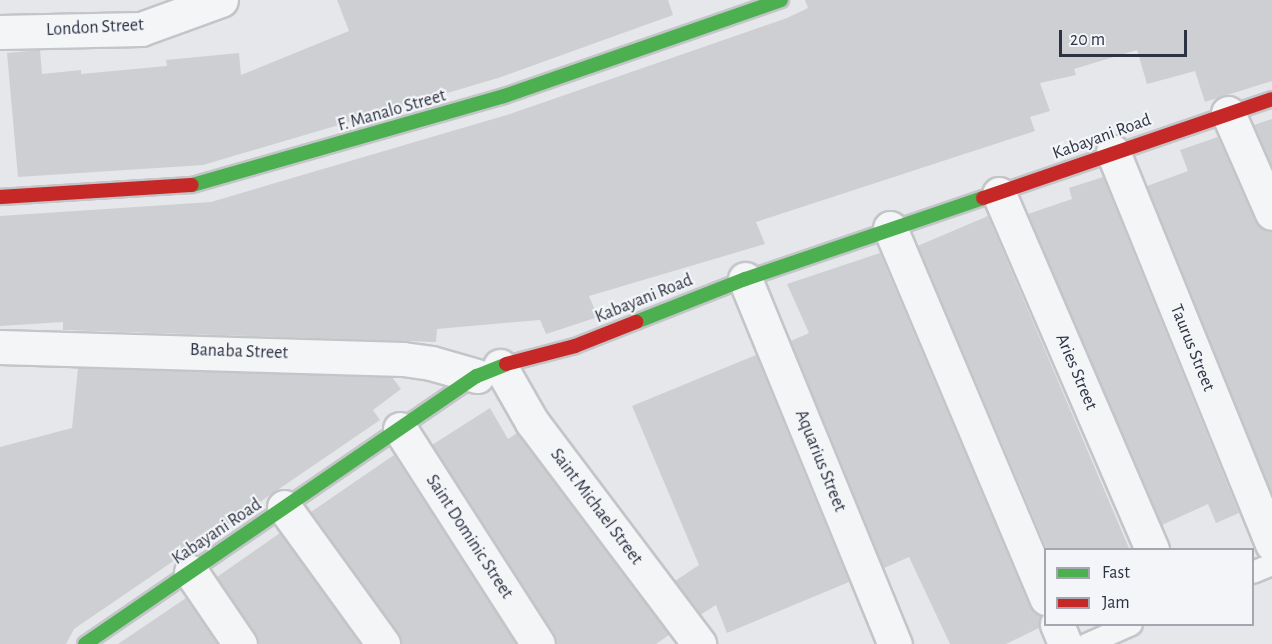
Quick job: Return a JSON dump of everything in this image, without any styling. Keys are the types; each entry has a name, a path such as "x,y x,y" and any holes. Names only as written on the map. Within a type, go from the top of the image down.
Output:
{"street":[{"name":"London Street","path":"0,32 141,29 221,0"},
{"name":"F. Manalo Street","path":"0,197 206,184 504,96 668,36 781,0"},
{"name":"Kabayani Road","path":"91,642 284,507 488,371 576,346 745,279 1272,99"},
{"path":"1228,113 1272,213"},
{"name":"Taurus Street","path":"1113,152 1272,544"},
{"name":"Aries Street","path":"999,194 1152,548"},
{"path":"890,228 1044,593"},
{"name":"Aquarius Street","path":"745,279 895,644"},
{"name":"Banaba Street","path":"0,346 403,359 488,371"},
{"name":"Saint Michael Street","path":"488,371 532,422 699,644"},
{"name":"Saint Dominic Street","path":"400,429 538,644"},
{"path":"284,507 383,644"},
{"path":"191,572 240,644"},
{"path":"1058,626 1065,644"}],"lane":[{"path":"1254,571 1272,564"},
{"path":"1086,644 1126,626"}],"building":[{"path":"337,0 668,0 673,15 498,78 203,165 18,177 7,53 40,50 42,74 81,70 81,74 167,66 166,60 239,53 241,75 349,31"},
{"path":"805,0 1272,0 1272,81 1205,102 1195,71 1147,84 1137,50 1074,69 1076,75 1040,83 1050,111 1030,117 1035,131 756,222 765,244 589,296 598,317 546,334 540,320 437,329 436,342 63,330 63,322 0,326 0,216 211,202 510,114 787,18 808,8"},
{"path":"1272,119 1272,166 1254,125"},
{"path":"1218,137 1255,221 1261,228 1272,231 1272,494 1147,186 1188,171 1180,150"},
{"path":"1103,177 1239,513 1216,523 1208,504 1162,525 1028,214 1072,199 1069,188"},
{"path":"988,216 1129,548 1046,548 918,246"},
{"path":"880,253 1029,605 1041,616 1039,628 1006,644 950,644 909,557 884,568 791,341 809,333 787,284"},
{"path":"756,355 849,582 727,633 716,605 700,615 675,581 699,565 632,406"},
{"path":"78,368 392,377 401,389 373,410 380,420 74,629 66,644 0,644 0,447 72,428"},
{"path":"490,408 508,439 517,433 669,635 656,644 557,644 432,445"},
{"path":"394,455 516,644 401,644 398,633 311,512"},
{"path":"280,533 360,644 259,644 217,577"},
{"path":"186,598 217,644 118,644"}],"traffic: fast":[{"path":"192,185 504,96 781,0"},
{"path":"636,322 745,279 983,198"},
{"path":"85,644 477,376 506,364"}],"traffic: jam":[{"path":"983,198 1272,99"},
{"path":"0,197 192,185"},
{"path":"506,364 575,346 636,322"}]}
